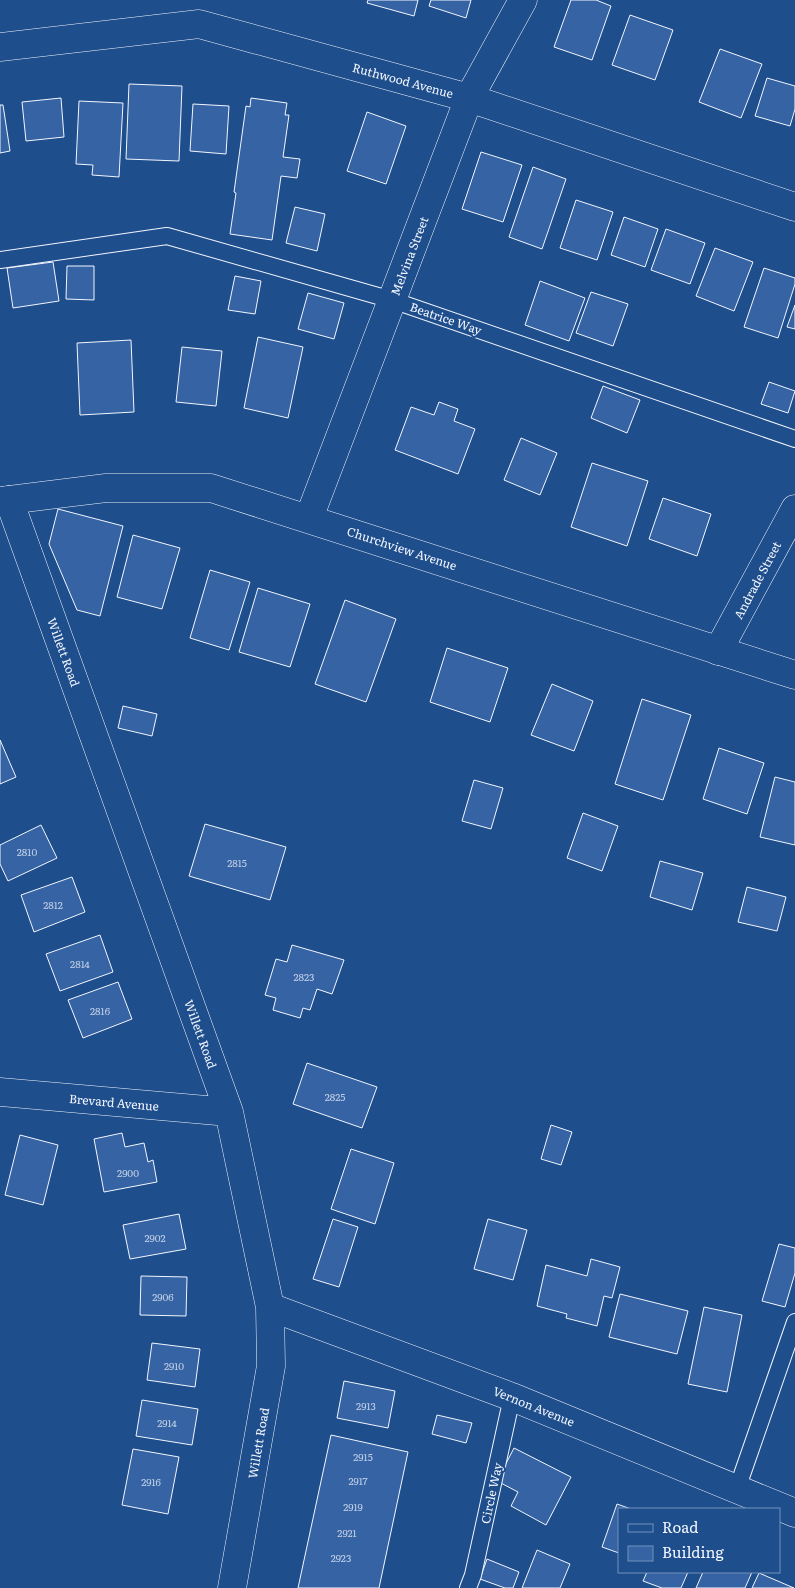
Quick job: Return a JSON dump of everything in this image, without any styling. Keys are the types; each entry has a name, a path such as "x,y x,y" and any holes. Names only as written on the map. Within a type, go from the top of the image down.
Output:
{"street":[{"name":"Melvina Street","path":"309,518 469,98 524,0"},
{"name":"Ruthwood Avenue","path":"0,47 199,24 469,98 795,207"},
{"name":"Churchview Avenue","path":"5,501 106,488 212,488 795,675"},
{"name":"Willett Road","path":"5,501 229,1112 270,1307 271,1366 232,1588"},
{"name":"Andrade Street","path":"718,650 795,509"},
{"name":"Brevard Avenue","path":"0,1092 229,1112"},
{"name":"Vernon Avenue","path":"270,1307 512,1397 795,1513"}],"lane":[{"name":"Beatrice Way","path":"0,260 167,236 392,300 795,439"},
{"path":"737,1489 795,1322"},
{"name":"Circle Way","path":"468,1588 473,1575 512,1397"}],"building":[{"path":"368,0 418,0 414,16 367,3"},
{"path":"431,0 471,0 466,18 429,6"},
{"path":"571,0 596,0 611,6 592,60 554,47"},
{"path":"630,15 673,30 655,80 612,65"},
{"path":"720,49 762,64 741,118 699,102"},
{"path":"767,78 795,86 795,109 790,126 755,116"},
{"path":"129,84 182,86 179,161 126,159"},
{"path":"61,98 64,137 26,141 22,102"},
{"path":"251,98 287,103 285,115 289,115 283,157 300,159 297,178 281,176 272,240 230,234 246,106 250,107"},
{"path":"79,101 123,103 119,177 92,175 93,165 76,164"},
{"path":"193,104 229,106 226,154 190,151"},
{"path":"0,105 3,105 10,151 0,153"},
{"path":"367,112 406,126 386,184 347,171"},
{"path":"481,152 522,165 503,222 462,209"},
{"path":"533,167 566,179 542,249 509,237"},
{"path":"576,200 613,212 597,260 560,248"},
{"path":"295,207 325,214 317,251 286,243"},
{"path":"624,217 658,229 645,267 611,255"},
{"path":"666,229 705,243 690,284 651,270"},
{"path":"715,248 753,262 734,311 696,296"},
{"path":"53,262 59,301 13,308 7,268"},
{"path":"67,266 94,266 94,300 66,299"},
{"path":"764,268 795,278 795,284 778,338 744,327"},
{"path":"235,276 261,281 255,314 228,310"},
{"path":"540,281 585,298 569,341 525,325"},
{"path":"591,292 628,304 613,346 576,333"},
{"path":"308,293 344,303 334,339 298,329"},
{"path":"795,305 795,329 787,327"},
{"path":"258,337 303,347 288,418 244,408"},
{"path":"131,340 134,412 80,415 77,343"},
{"path":"182,347 222,351 216,406 176,402"},
{"path":"769,382 795,391 788,413 761,404"},
{"path":"603,386 640,400 627,433 591,418"},
{"path":"439,402 458,409 454,421 475,429 458,474 395,450 411,407 434,415"},
{"path":"521,438 557,453 540,495 504,480"},
{"path":"592,463 648,481 627,546 571,527"},
{"path":"663,498 711,514 697,556 649,539"},
{"path":"58,509 123,526 100,616 77,610 49,544"},
{"path":"133,535 180,548 162,609 117,597"},
{"path":"210,570 250,582 229,650 190,638"},
{"path":"258,588 310,604 290,667 239,652"},
{"path":"345,600 396,619 366,702 315,684"},
{"path":"447,648 508,668 490,722 430,702"},
{"path":"552,684 593,701 574,751 531,735"},
{"path":"642,699 691,715 663,800 615,784"},
{"path":"123,706 157,714 152,736 118,728"},
{"path":"0,740 16,777 0,784"},
{"path":"719,748 764,763 747,814 703,799"},
{"path":"775,777 795,782 795,845 760,837"},
{"path":"474,780 503,788 491,829 462,821"},
{"path":"583,813 618,826 602,871 567,858"},
{"path":"205,824 286,847 270,900 189,876"},
{"path":"41,825 57,858 8,881 0,864 0,845"},
{"path":"660,861 703,873 692,910 650,897"},
{"path":"72,877 85,912 34,932 21,895"},
{"path":"747,887 786,897 777,931 738,922"},
{"path":"100,935 113,972 60,991 46,954"},
{"path":"292,945 344,960 332,994 317,989 310,1010 303,1008 300,1018 273,1010 276,998 265,995 276,959 287,962"},
{"path":"118,982 132,1019 83,1038 68,1000"},
{"path":"307,1063 377,1087 362,1128 293,1104"},
{"path":"551,1125 572,1132 561,1165 541,1159"},
{"path":"122,1133 125,1147 144,1143 148,1162 153,1160 157,1182 104,1192 94,1139"},
{"path":"20,1135 58,1145 43,1205 5,1195"},
{"path":"351,1149 394,1163 375,1224 331,1209"},
{"path":"179,1214 186,1249 130,1259 123,1225"},
{"path":"333,1219 358,1227 339,1287 313,1279"},
{"path":"488,1219 527,1230 513,1280 474,1269"},
{"path":"779,1244 795,1248 795,1273 785,1307 762,1301"},
{"path":"591,1259 620,1267 612,1298 604,1296 597,1326 566,1318 567,1314 537,1306 546,1265 587,1276"},
{"path":"141,1276 187,1277 186,1316 140,1315"},
{"path":"620,1294 688,1311 677,1354 609,1337"},
{"path":"704,1307 742,1315 727,1392 688,1384"},
{"path":"152,1343 200,1349 195,1387 147,1380"},
{"path":"344,1381 395,1391 388,1428 337,1418"},
{"path":"142,1400 198,1409 192,1445 136,1436"},
{"path":"437,1415 472,1423 466,1443 432,1434"},
{"path":"331,1435 408,1452 379,1588 298,1588"},
{"path":"514,1448 571,1477 546,1525 511,1506 518,1492 497,1481"},
{"path":"133,1449 179,1457 168,1514 122,1505"},
{"path":"617,1504 628,1508 618,1508 618,1553 602,1547"},
{"path":"537,1550 570,1564 560,1588 522,1588"},
{"path":"487,1559 519,1572 513,1588 505,1588 480,1579"},
{"path":"647,1573 688,1573 681,1588 662,1588 643,1581"},
{"path":"703,1573 752,1573 745,1588 696,1588"},
{"path":"759,1573 794,1588 752,1588"}]}
